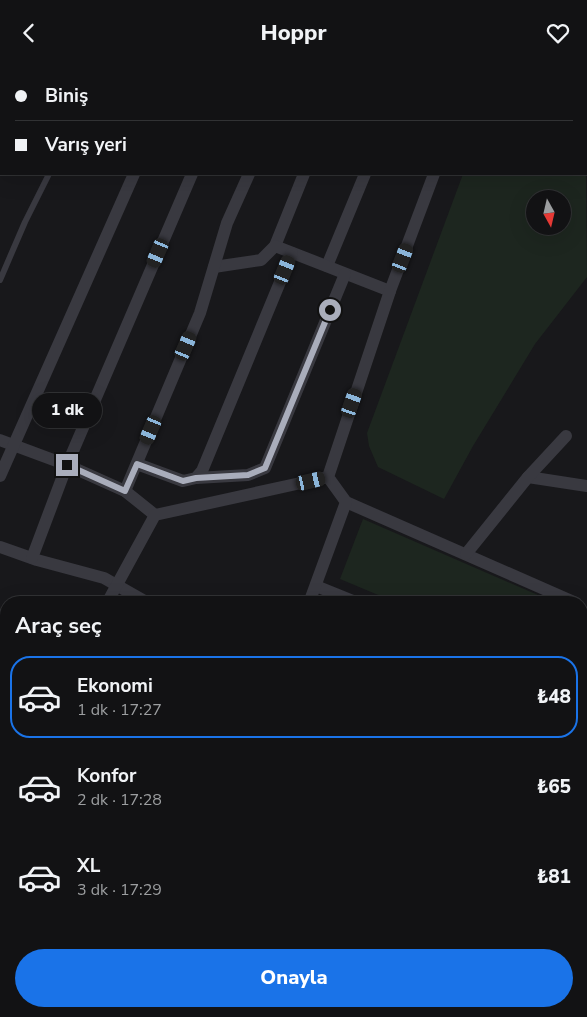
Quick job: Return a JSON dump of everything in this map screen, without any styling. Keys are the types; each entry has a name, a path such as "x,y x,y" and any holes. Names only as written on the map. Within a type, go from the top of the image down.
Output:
{"street":[{"path":"0,476 134,175"},
{"path":"32,558 67,465 192,175"},
{"path":"125,491 200,313 227,223 249,175"},
{"path":"214,267 261,260 275,246 304,175"},
{"path":"327,267 365,175"},
{"path":"328,477 390,291 434,175"},
{"path":"275,246 390,291"},
{"path":"196,478 207,461 292,253"},
{"path":"137,464 183,481 196,478 248,475 265,468 345,274"},
{"path":"466,554 528,477 566,436"},
{"path":"0,440 67,465 125,491 155,515"},
{"path":"328,477 346,502 560,596"},
{"path":"111,596 155,515 328,477"},
{"path":"528,477 587,486"},
{"path":"312,596 346,502"},
{"path":"0,547 104,579 136,596"},
{"path":"316,585 342,596"}],"lane":[{"path":"0,280 25,222 48,175"}],"shaded area":[{"path":"463,175 586,175 587,277 535,344 473,446 444,499 378,467 369,446 367,433"},
{"path":"363,519 540,596 381,596 340,579"}],"route":[{"path":"67,465 125,491 137,464 183,481 196,478 248,475 265,468 330,310"}]}
